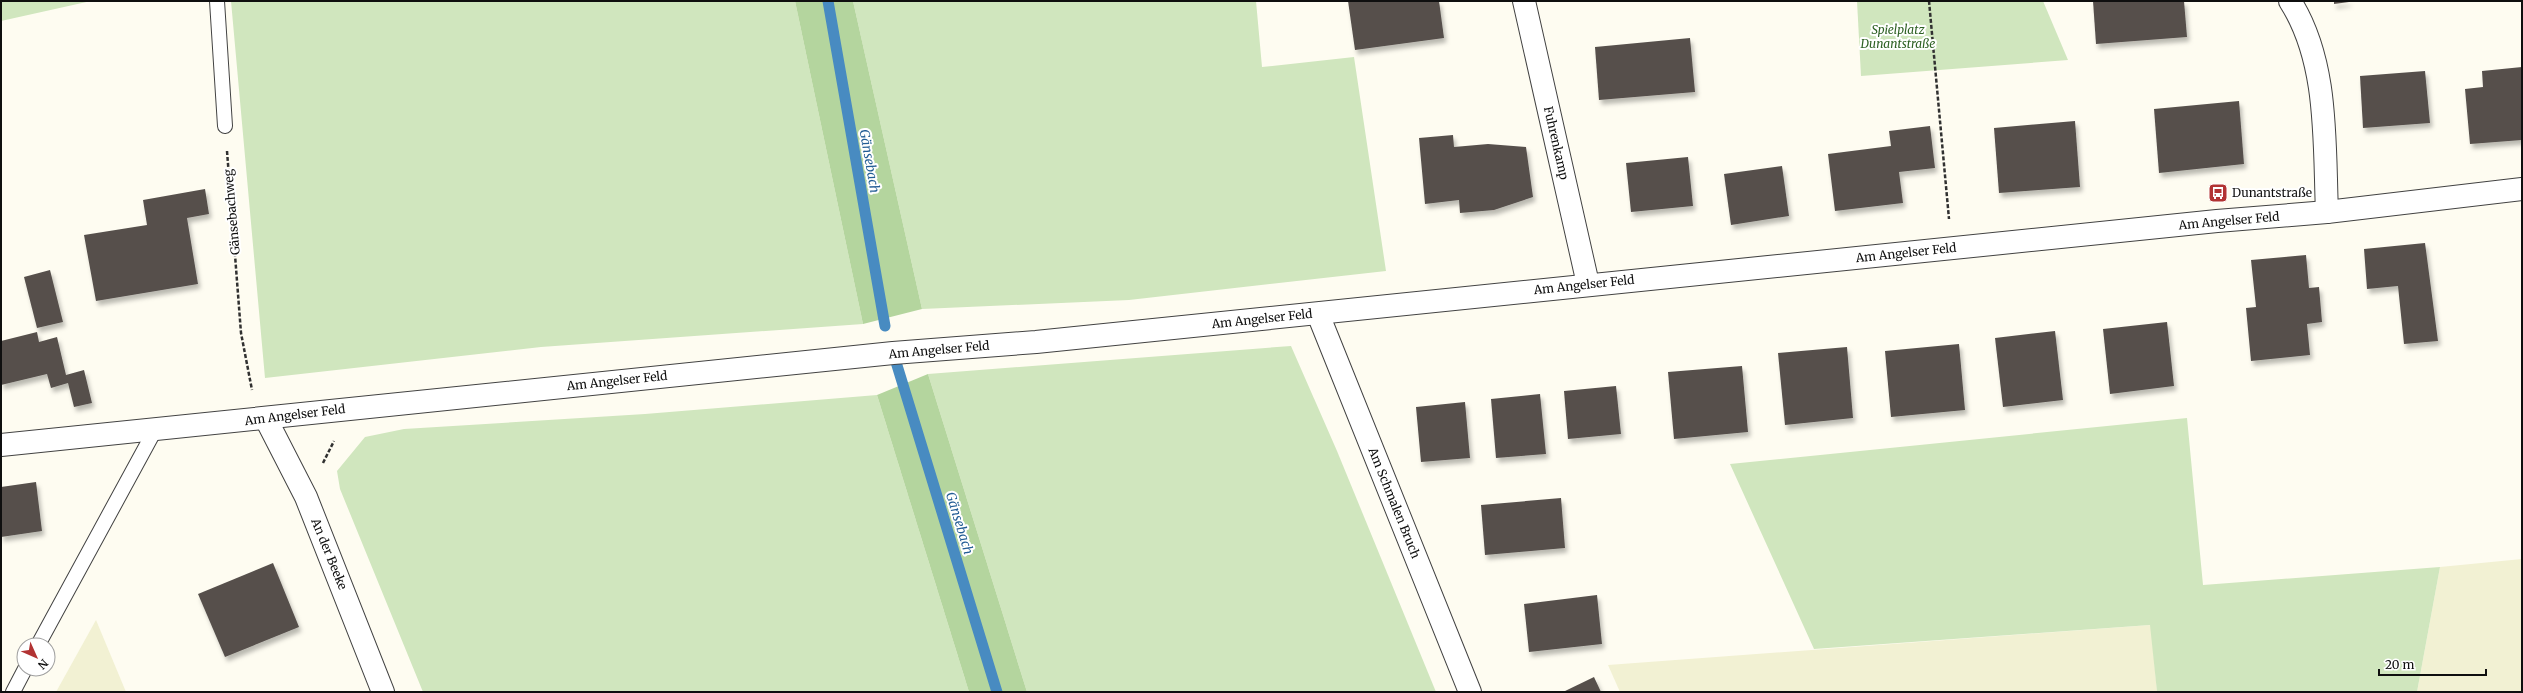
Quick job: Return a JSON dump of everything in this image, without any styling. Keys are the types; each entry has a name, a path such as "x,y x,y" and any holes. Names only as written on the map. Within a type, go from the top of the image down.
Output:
{"street":[{"name":"Fuhrenkamp","path":"1524,1 1588,284"},
{"path":"2290,1 2299,16 2322,87 2327,212"},
{"name":"Am Angelser Feld","path":"1,445 266,419 894,353 1318,314 1588,284 1951,249 2217,221 2327,212 2522,189"},
{"name":"Am Schmalen Bruch","path":"1318,314 1470,692"},
{"name":"An der Beeke","path":"266,419 306,497 383,692"}],"lane":[{"path":"217,1 225,126"},
{"path":"42,637 155,430"},
{"path":"13,692 21,677"}],"path":[{"path":"1929,1 1951,249"},
{"name":"Gänsebachweg","path":"225,126 241,333 253,393 266,419"}],"green space":[{"path":"1,1 91,1 1,21"},
{"path":"231,1 795,1 863,324 541,347 265,378"},
{"path":"795,1 853,1 922,309 863,324"},
{"path":"853,1 1256,1 1262,67 1354,57 1386,271 1129,300 922,309"},
{"name":"Spielplatz Dunantstraße","path":"1857,1 2043,1 2068,60 1861,76"},
{"path":"1291,346 1337,451 1436,692 1027,692 928,374"},
{"path":"928,374 1027,692 969,692 877,395"},
{"path":"877,395 969,692 423,692 340,489 337,471 365,437 404,429 645,414"},
{"path":"2187,418 2203,585 2440,567 2417,692 2157,692 2150,625 1814,649 1730,464"},
{"path":"2522,559 2522,692 2417,692 2440,567"},
{"path":"96,620 126,692 56,692"},
{"path":"2151,625 2157,692 1620,692 1608,665"}],"building":[{"path":"1348,1 1439,1 1444,38 1355,50"},
{"path":"2093,1 2184,1 2187,37 2096,44"},
{"path":"2334,1 2349,1 2349,2 2334,4"},
{"path":"1690,38 1695,92 1599,100 1595,47"},
{"path":"2522,67 2522,140 2470,144 2465,89 2483,87 2482,71"},
{"path":"2425,71 2430,123 2363,128 2360,76"},
{"path":"2239,101 2244,164 2159,173 2154,109"},
{"path":"2075,121 2080,187 1999,193 1994,128"},
{"path":"1930,126 1935,168 1899,172 1903,203 1835,211 1828,154 1891,146 1889,131"},
{"path":"1453,135 1454,147 1488,144 1526,147 1533,197 1494,210 1460,213 1459,200 1425,204 1419,138"},
{"path":"1688,157 1693,206 1631,212 1626,163"},
{"path":"1782,166 1789,216 1731,225 1724,174"},
{"path":"205,189 209,214 187,218 198,284 96,301 84,235 147,225 143,200"},
{"path":"2425,243 2438,341 2404,344 2398,286 2367,289 2364,249"},
{"path":"2306,255 2309,288 2319,287 2322,322 2307,324 2310,355 2251,361 2246,308 2256,307 2251,260"},
{"path":"50,270 63,322 37,328 24,277"},
{"path":"2167,322 2174,386 2110,394 2103,329"},
{"path":"2055,331 2063,400 2003,407 1995,338"},
{"path":"37,332 39,342 57,337 66,375 84,370 92,403 74,407 68,383 51,388 47,374 1,385 1,341"},
{"path":"1959,344 1965,410 1891,417 1885,351"},
{"path":"1847,347 1853,418 1785,425 1778,353"},
{"path":"1742,366 1748,432 1674,439 1668,372"},
{"path":"1616,386 1621,434 1568,439 1564,391"},
{"path":"1540,394 1546,454 1496,458 1491,399"},
{"path":"1465,402 1470,458 1421,462 1416,407"},
{"path":"36,482 42,531 1,537 1,487"},
{"path":"1561,498 1565,548 1485,555 1481,505"},
{"path":"273,563 299,627 225,657 198,594"},
{"path":"1597,595 1602,644 1529,652 1524,604"},
{"path":"1594,677 1601,692 1563,692"}],"waterway":[{"name":"Gänsebach","path":"828,1 885,326"},
{"name":"Gänsebach","path":"896,362 997,692"}],"place":[{"name":"Dunantstraße","path":"2218,193"}]}
